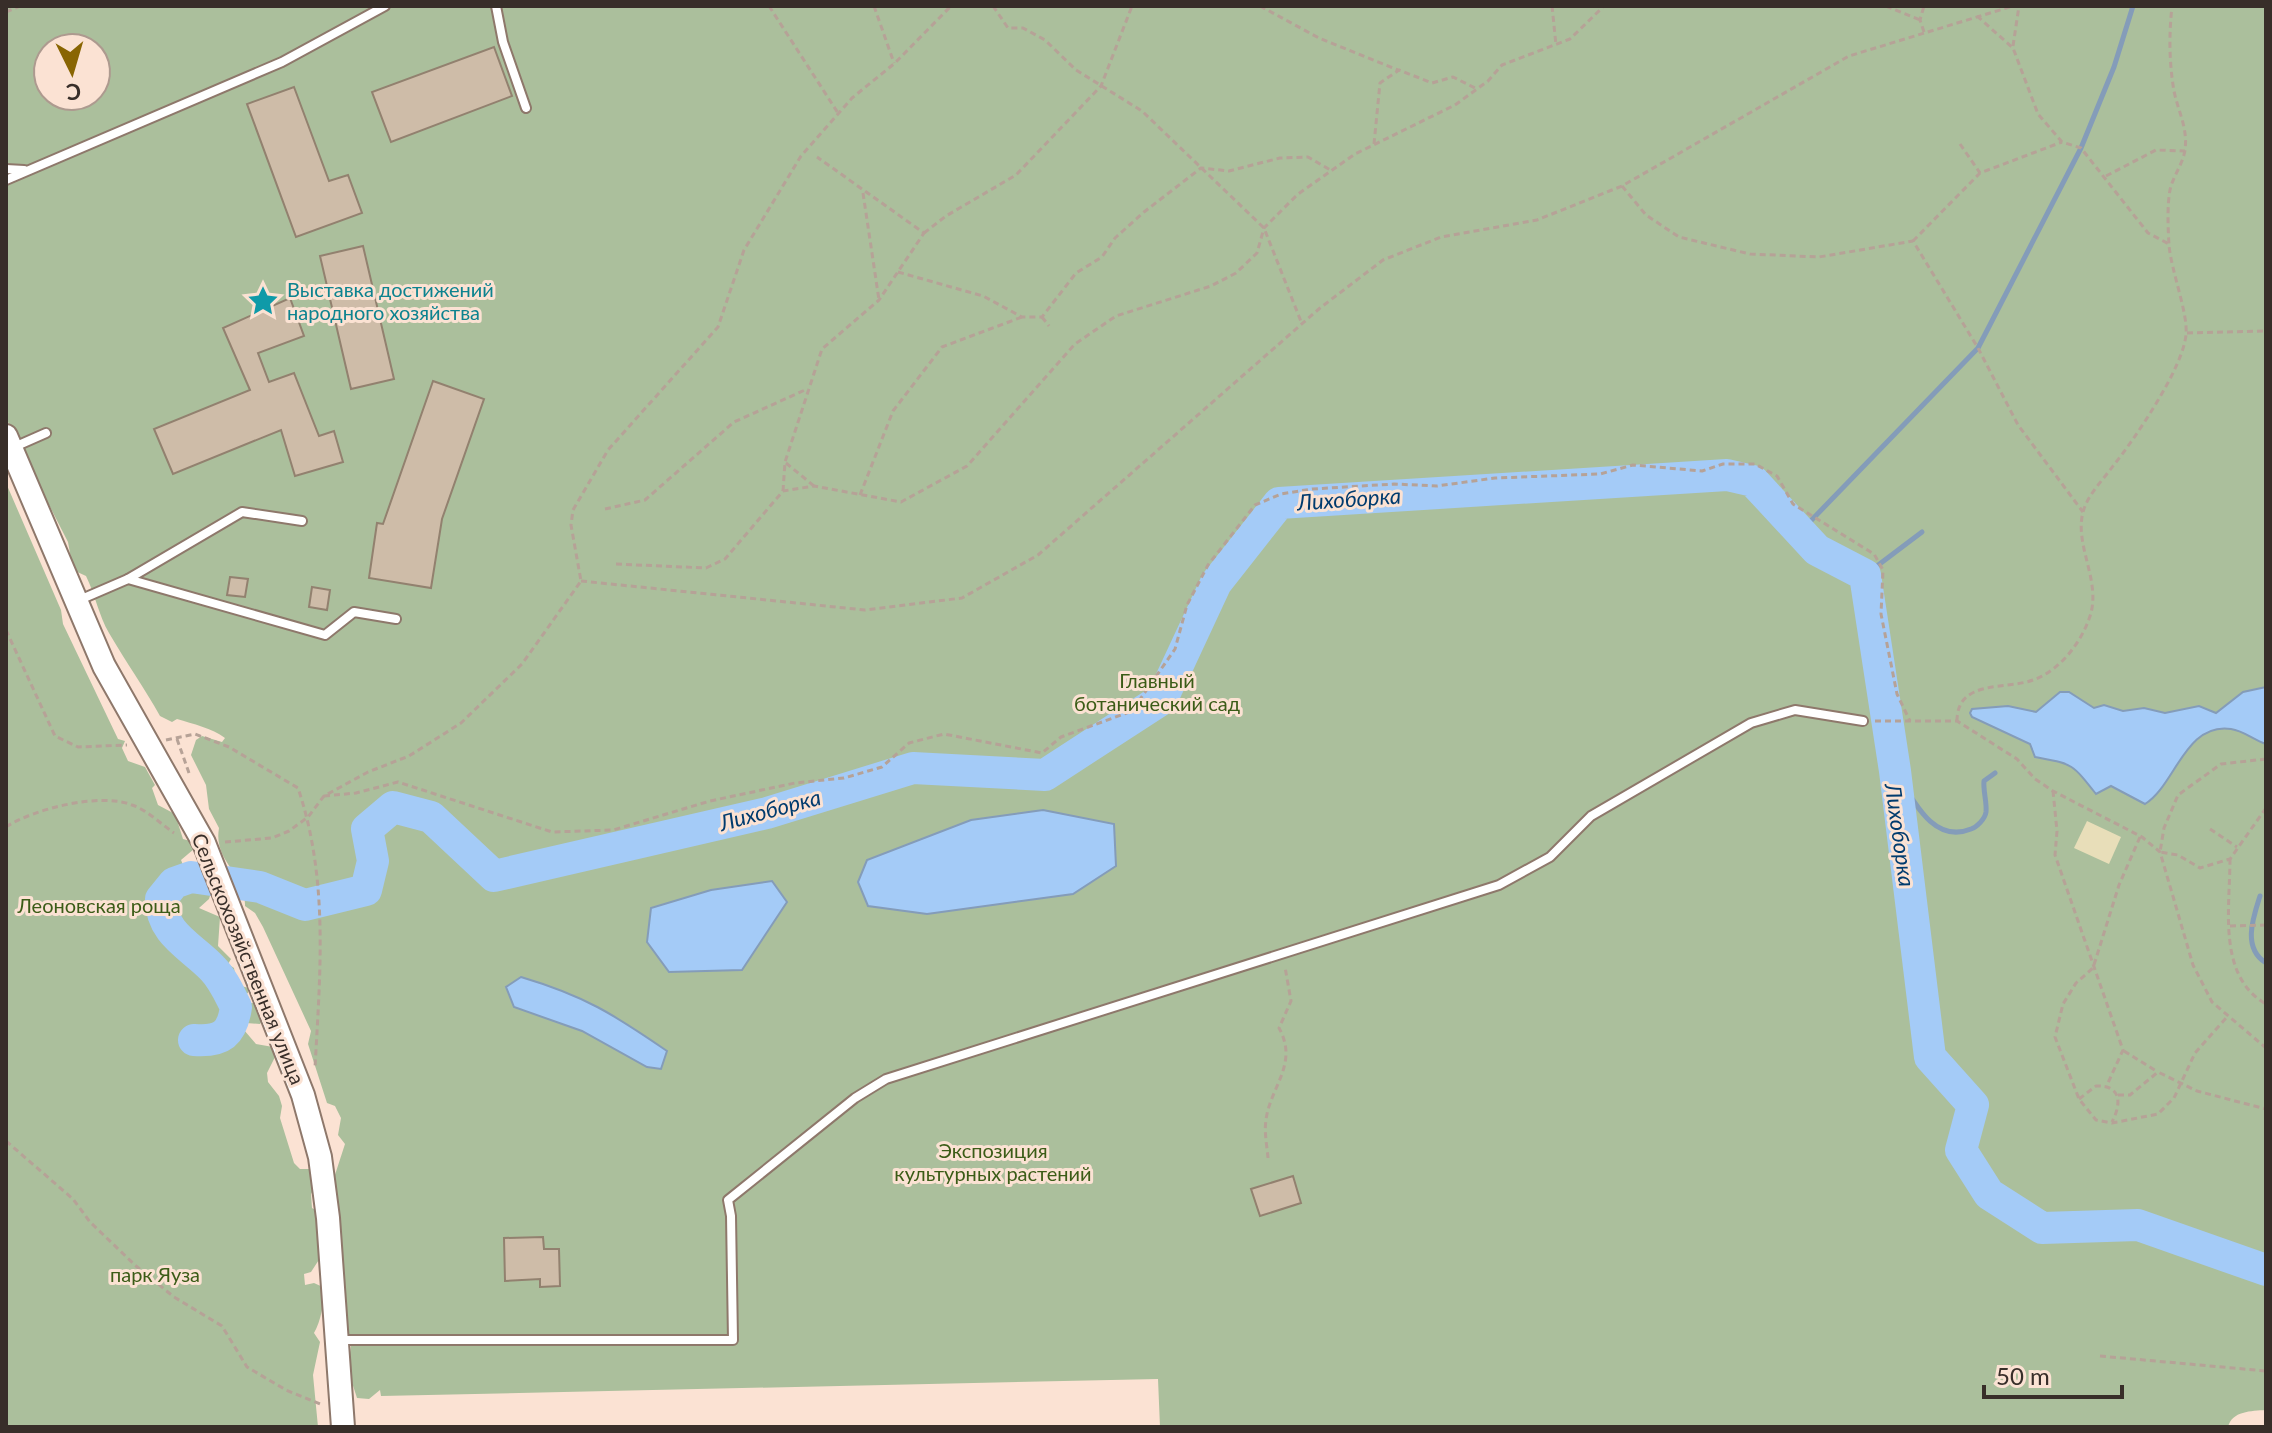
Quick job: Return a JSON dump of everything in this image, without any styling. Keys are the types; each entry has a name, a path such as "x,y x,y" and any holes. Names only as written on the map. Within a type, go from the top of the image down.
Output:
{"main road":[{"name":"Сельскохозяйственная улица","path":"9,442 104,666 204,843 303,1095 320,1157 343,1427"}],"lane":[{"path":"6,180 282,62 385,6"},
{"path":"496,6 503,42 526,108"},
{"path":"6,169 29,171"},
{"path":"9,442 46,433"},
{"path":"75,602 128,579 242,512 302,521"},
{"path":"128,579 325,635 354,612 396,619"},
{"path":"337,1340 733,1340 728,1200 855,1098 886,1079 1499,885 1550,857 1591,816 1751,723 1795,710 1863,721"}],"path":[{"path":"6,12 20,6"},
{"path":"769,6 838,113"},
{"path":"874,6 895,63"},
{"path":"6,827 41,810 95,801 132,804 192,845 272,838 308,817 324,796 368,772 409,756 461,723 522,664 581,581 571,525 573,510 608,450 718,327 744,250 801,156 838,113 895,63 951,6"},
{"path":"993,6 1008,28 1023,28 1045,40 1076,70 1142,111 1264,228 1302,324"},
{"path":"616,564 706,568 725,559 783,491 785,462 805,390 822,349 879,300 924,233 946,216 1016,175 1101,86 1132,6"},
{"path":"1260,6 1319,38 1432,83 1453,77 1477,89"},
{"path":"1552,6 1556,45"},
{"path":"783,491 814,486 901,502 967,466 1075,344 1116,316 1211,286 1236,273 1257,253 1264,228 1298,194 1375,145 1455,105 1502,65 1570,39 1604,6"},
{"path":"1886,6 1920,20"},
{"path":"1924,6 1920,20 1924,32"},
{"path":"581,581 865,610 962,598 1038,555 1302,324 1383,260 1441,237 1537,220 1622,186 1849,56 2013,6"},
{"path":"2013,48 2019,6"},
{"path":"1957,721 1957,710 1965,697 1981,687 2035,680 2061,664 2077,641 2090,618 2093,589 2083,543 2083,512 2095,489 2136,436 2178,362 2187,333 2169,244 2170,190 2185,151 2184,124 2175,93 2169,39 2172,6"},
{"path":"1977,16 2013,48 2038,114 2062,142 2081,148 2148,233 2169,244"},
{"path":"1375,145 1380,83 1399,70"},
{"path":"1622,186 1646,215 1679,237 1750,254 1819,257 1913,241 1980,173 2062,142"},
{"path":"1960,144 1980,173"},
{"path":"2106,176 2156,150 2185,151"},
{"path":"817,157 924,233"},
{"path":"1042,317 1076,273 1102,257 1115,238 1201,168 1229,171 1280,158 1308,157 1332,171"},
{"path":"863,192 879,300"},
{"path":"1913,241 1978,348 2018,425 2083,512"},
{"path":"898,272 983,296 1022,317"},
{"path":"860,495 893,411 942,347 1022,317 1042,317"},
{"path":"1042,317 1049,326"},
{"path":"2187,333 2266,331"},
{"path":"605,509 645,500 734,422 805,390"},
{"path":"785,462 814,486"},
{"path":"324,796 356,793 398,782 552,832 613,830 710,801 795,783 844,778 882,767 909,743 944,734 1042,753 1061,737 1132,711 1175,649 1187,605 1208,565 1255,505 1281,494 1312,489 1394,484 1437,486 1495,478 1600,474 1633,465 1702,471 1723,464 1755,464 1777,476 1793,504 1874,554 1883,570 1881,614 1897,694 1910,721"},
{"path":"6,630 55,736 78,747 114,747 149,741"},
{"path":"1863,721 1957,721 2017,759 2035,779 2053,791 2140,837 2160,852 2178,855 2200,868 2230,859"},
{"path":"177,739 195,734 229,747 298,788 308,817 322,921 315,1071"},
{"path":"2266,759 2221,764 2178,795 2164,828 2160,852 2193,965 2212,1002 2266,1048"},
{"path":"2053,791 2057,831 2055,855 2123,1050 2197,1091 2266,1109"},
{"path":"2266,808 2230,859 2230,926 2237,975 2249,992 2266,1004"},
{"path":"2210,829 2237,847"},
{"path":"2140,837 2119,885 2093,968 2076,983 2063,1004 2055,1037 2079,1099 2096,1120 2112,1123 2158,1114 2168,1107 2195,1053 2227,1017"},
{"path":"2230,926 2266,925"},
{"path":"1268,1158 1266,1119 1285,1073 1284,1037 1279,1028 1291,1001 1282,955"},
{"path":"2107,1085 2123,1050"},
{"path":"2118,1095 2130,1095 2158,1072"},
{"path":"2079,1099 2096,1086 2107,1085 2118,1095 2120,1104 2112,1123"},
{"path":"6,1141 73,1199 90,1222 136,1266 174,1297 222,1326 247,1367 286,1390 321,1405"},
{"path":"2100,1356 2266,1371"},
{"path":"322,1413 324,1397"}],"green space":[{"name":"Главный ботанический сад","path":"6,6 2266,6 2266,1410 2238,1415 2228,1427 1160,1427 1158,1379 381,1396 380,1390 369,1399 357,1398 348,1370 351,1345 344,1334 341,1230 332,1184 345,1144 338,1135 341,1118 335,1106 327,1103 308,1044 311,1031 263,927 255,913 245,906 241,885 221,850 219,828 209,809 206,785 191,755 196,740 202,736 222,742 225,738 202,727 177,719 172,722 160,716 106,626 86,576 73,570 68,542 46,499 37,494 6,417"},
{"name":"парк Яуза","path":"6,483 61,610 63,624 118,739 125,741 122,748 128,761 145,767 155,785 152,788 158,805 175,814 183,839 190,841 194,849 181,860 183,865 205,869 213,886 209,899 199,908 220,917 218,946 231,959 228,964 234,968 237,985 249,988 248,993 240,997 243,1003 258,1003 263,1019 260,1024 246,1023 244,1030 256,1044 273,1047 276,1055 267,1073 268,1082 279,1096 282,1106 280,1118 294,1163 300,1169 309,1169 318,1182 311,1194 312,1208 317,1211 324,1252 311,1272 304,1274 305,1285 314,1283 325,1288 322,1311 314,1333 320,1342 313,1375 318,1427 6,1427"}],"sand":[{"path":"2087,821 2121,837 2109,864 2074,848"}],"water":[{"path":"2266,687 2266,744 2231,729 2215,729 2202,735 2191,745 2165,784 2145,804 2111,786 2096,794 2070,766 2035,757 2030,744 1972,717 1970,713 1972,709 2008,706 2036,712 2060,692 2069,692 2094,708 2104,705 2123,711 2144,708 2165,713 2199,706 2216,713 2243,692"},
{"path":"1043,810 1114,824 1116,866 1073,894 927,914 868,906 858,882 867,860 971,820"},
{"path":"772,881 787,902 742,970 669,972 647,942 651,908 711,890"},
{"path":"521,977 581,999 630,1026 667,1051 661,1069 647,1067 582,1031 514,1007 506,987"}],"building":[{"path":"494,47 512,96 391,142 372,92"},
{"path":"294,87 329,181 348,175 362,213 296,237 247,104"},
{"path":"363,246 394,379 351,389 320,256"},
{"path":"290,298 304,336 258,353 269,382 294,373 319,436 334,431 343,462 295,476 281,430 173,474 154,429 250,390 223,328"},
{"path":"433,381 484,399 442,519 431,588 369,578 377,523 383,524"},
{"path":"230,577 248,579 245,597 227,595"},
{"path":"312,587 330,590 327,610 309,607"},
{"path":"1293,1176 1301,1203 1260,1216 1251,1189"},
{"path":"543,1237 544,1249 559,1249 560,1286 540,1287 540,1279 505,1281 504,1238"}],"waterway":[{"path":"1800,532 1978,348 2081,148 2114,67 2133,6"},
{"name":"Лихоборка","path":"194,1040 219,1038 232,1024 236,1007 216,972 179,938 166,921 161,899 174,883 191,877 260,887 305,905 366,890 373,861 367,829 393,807 431,817 494,876 767,813 913,768 1045,775 1162,699 1216,583 1279,503 1727,475 1753,481 1817,550 1865,575 1895,771 1930,1057 1973,1105 1961,1150 1989,1194 2042,1228 2138,1225 2266,1270"},
{"path":"1865,575 1922,532"},
{"path":"1895,771 1916,805 1934,825 1957,832 1973,828 1984,817 1984,781 1995,773"},
{"path":"2260,896 2251,932 2254,949 2266,963"}],"place":[{"name":"Выставка достижений народного хозяйства","path":"263,301"}],"park label":[{"name":"Леоновская роща","path":"99,906"},
{"name":"Экспозиция культурных растений","path":"993,1162"}]}
